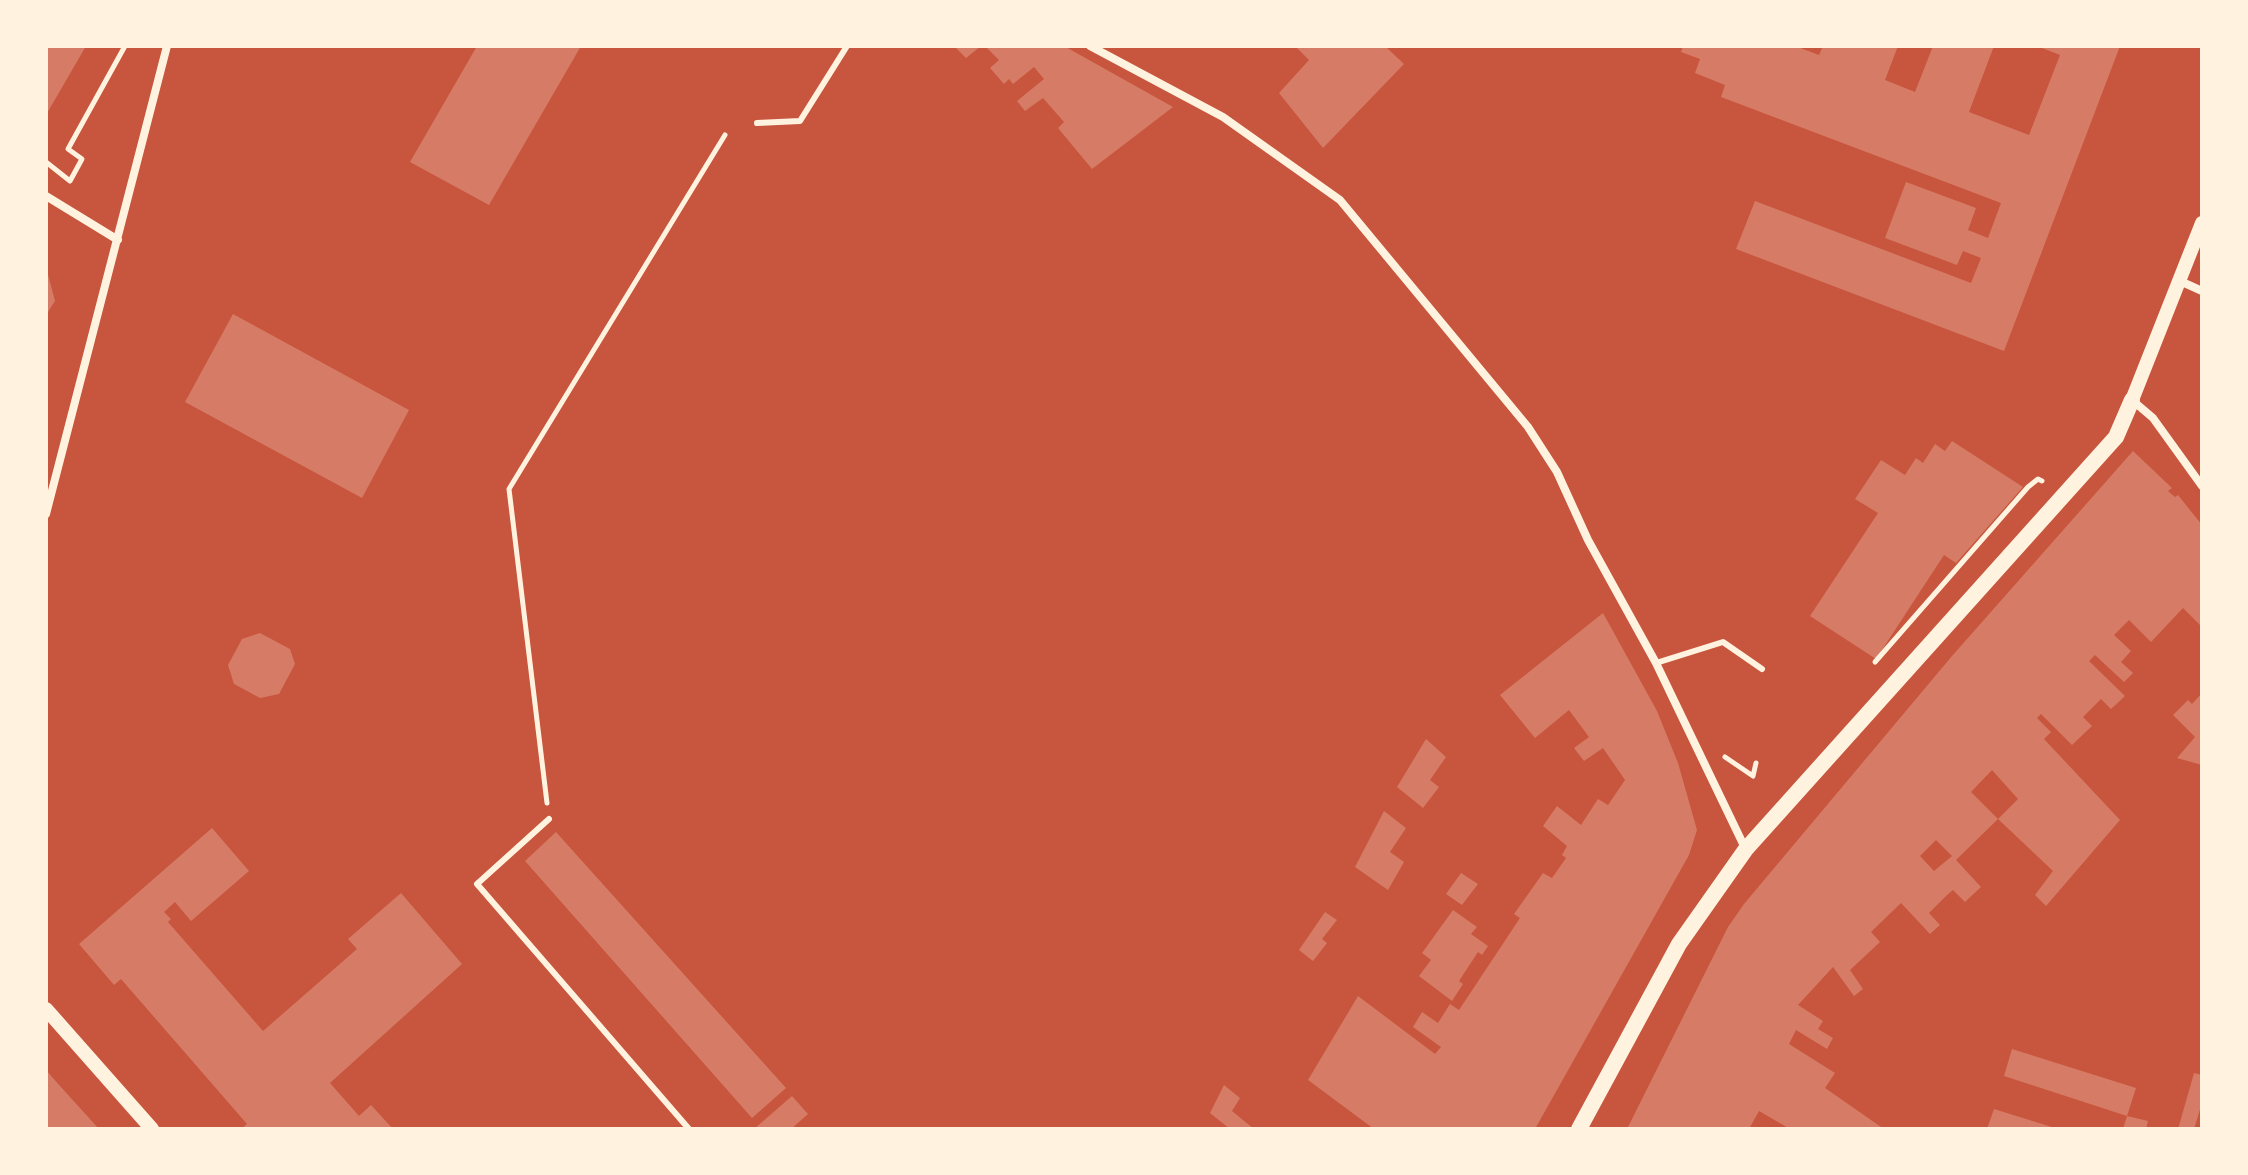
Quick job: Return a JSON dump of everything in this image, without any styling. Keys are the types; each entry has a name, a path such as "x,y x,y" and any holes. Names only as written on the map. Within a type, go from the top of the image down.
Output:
{"main road":[{"path":"1579,1129 1679,944 1746,849 2116,437 2132,400"}],"street":[{"path":"46,514 167,46"},
{"path":"1090,46 1223,117 1340,200 1528,427 1557,472 1588,540 1656,663 1746,849"},
{"path":"46,196 118,240"},
{"path":"2202,223 2132,400 2153,418 2202,486"},
{"path":"2180,281 2202,291"},
{"path":"46,1009 152,1129"}],"lane":[{"path":"757,123 800,121 847,46"},
{"path":"1656,663 1723,642 1762,669"},
{"path":"549,819 477,884 689,1129"}],"path":[{"path":"46,162 70,181 82,159 68,149 125,46"},
{"path":"549,819 509,489 725,135"},
{"path":"1868,670 2028,487 2038,479 2047,482"},
{"path":"1753,776 1756,763"}],"building":[{"path":"46,46 86,46 46,115"},
{"path":"477,46 581,46 489,205 410,162"},
{"path":"954,46 981,46 966,58"},
{"path":"985,46 1064,46 1173,107 1092,169 1058,128 1064,122 1043,98 1025,111 1017,101 1044,79 1034,67 1013,84 1009,79 1004,84 990,68 999,60"},
{"path":"1295,46 1385,46 1404,64 1323,148 1279,93 1309,60"},
{"path":"1683,46 1795,46 1819,55 1823,46 1898,46 1885,80 1915,92 1933,46 1994,46 1969,112 2029,135 2060,55 2037,46 2120,46 2004,351 1736,249 1755,201 1971,283 1981,258 1963,251 1957,265 1885,238 1906,182 1976,208 1968,230 1988,238 2001,203 1721,97 1725,85 1695,73 1700,59 1681,52"},
{"path":"46,272 55,301 46,315"},
{"path":"233,314 409,410 362,498 185,402"},
{"path":"1952,441 2023,487 1956,563 1944,555 1876,659 1810,616 1878,513 1855,499 1881,460 1905,475 1916,458 1923,463 1935,444 1945,451"},
{"path":"2133,451 2172,488 2168,491 2175,497 2178,495 2202,525 2202,627 2183,608 2151,642 2129,620 2114,635 2131,651 2121,662 2133,673 2124,682 2095,655 2089,661 2125,696 2111,709 2101,699 2083,717 2092,726 2072,745 2041,714 2037,718 2051,732 2044,739 2120,820 2046,906 2035,895 2053,871 1998,819 1956,860 1981,887 1965,902 1953,890 1946,896 1929,913 1940,925 1930,934 1901,903 1871,932 1880,942 1850,970 1863,989 1854,996 1833,967 1798,1005 1823,1021 1818,1029 1833,1038 1827,1049 1796,1030 1789,1044 1835,1073 1825,1088 1884,1129 1790,1129 1759,1111 1749,1129 1627,1129 1728,927 1744,904 1952,656","holes":["1992,770 2018,799 1998,819 1971,792","1936,840 1952,856 1934,871 1920,856"]},
{"path":"1603,613 1657,711 1678,763 1697,830 1689,855 1535,1129 1374,1129 1308,1080 1358,996 1435,1054 1441,1047 1413,1027 1422,1012 1438,1023 1450,1004 1459,1010 1520,918 1514,914 1543,873 1552,878 1566,858 1562,855 1567,846 1543,826 1557,806 1581,825 1598,799 1608,805 1625,780 1603,748 1584,761 1574,748 1589,737 1569,710 1535,738 1500,695"},
{"path":"260,633 290,649 295,664 279,694 260,698 234,684 228,665 242,639"},
{"path":"2202,693 2202,765 2177,758 2195,737 2173,715 2188,700 2192,704"},
{"path":"1426,739 1446,757 1430,780 1439,787 1423,808 1397,787"},
{"path":"1384,811 1406,828 1390,852 1404,862 1388,890 1355,867"},
{"path":"212,828 249,871 191,921 175,902 164,912 171,919 168,922 263,1031 357,949 348,939 401,893 462,964 330,1083 359,1116 371,1105 393,1129 241,1129 247,1124 121,979 114,985 79,944"},
{"path":"556,832 786,1088 752,1118 525,861"},
{"path":"1461,873 1478,884 1462,905 1446,894"},
{"path":"1453,910 1477,927 1471,934 1488,946 1482,955 1478,952 1459,981 1463,984 1452,1001 1419,976 1431,960 1422,953"},
{"path":"1325,912 1337,920 1322,939 1327,943 1313,961 1299,950"},
{"path":"2012,1049 2136,1088 2127,1116 2004,1076"},
{"path":"46,1070 60,1086 99,1129 46,1129"},
{"path":"2194,1073 2202,1075 2202,1103 2194,1129 2178,1129"},
{"path":"1224,1085 1240,1098 1232,1111 1254,1129 1230,1129 1210,1113"},
{"path":"792,1096 808,1114 791,1129 754,1129"},
{"path":"1994,1109 2055,1128 1987,1129"},
{"path":"2127,1116 2148,1121 2146,1129 2123,1129"}]}
